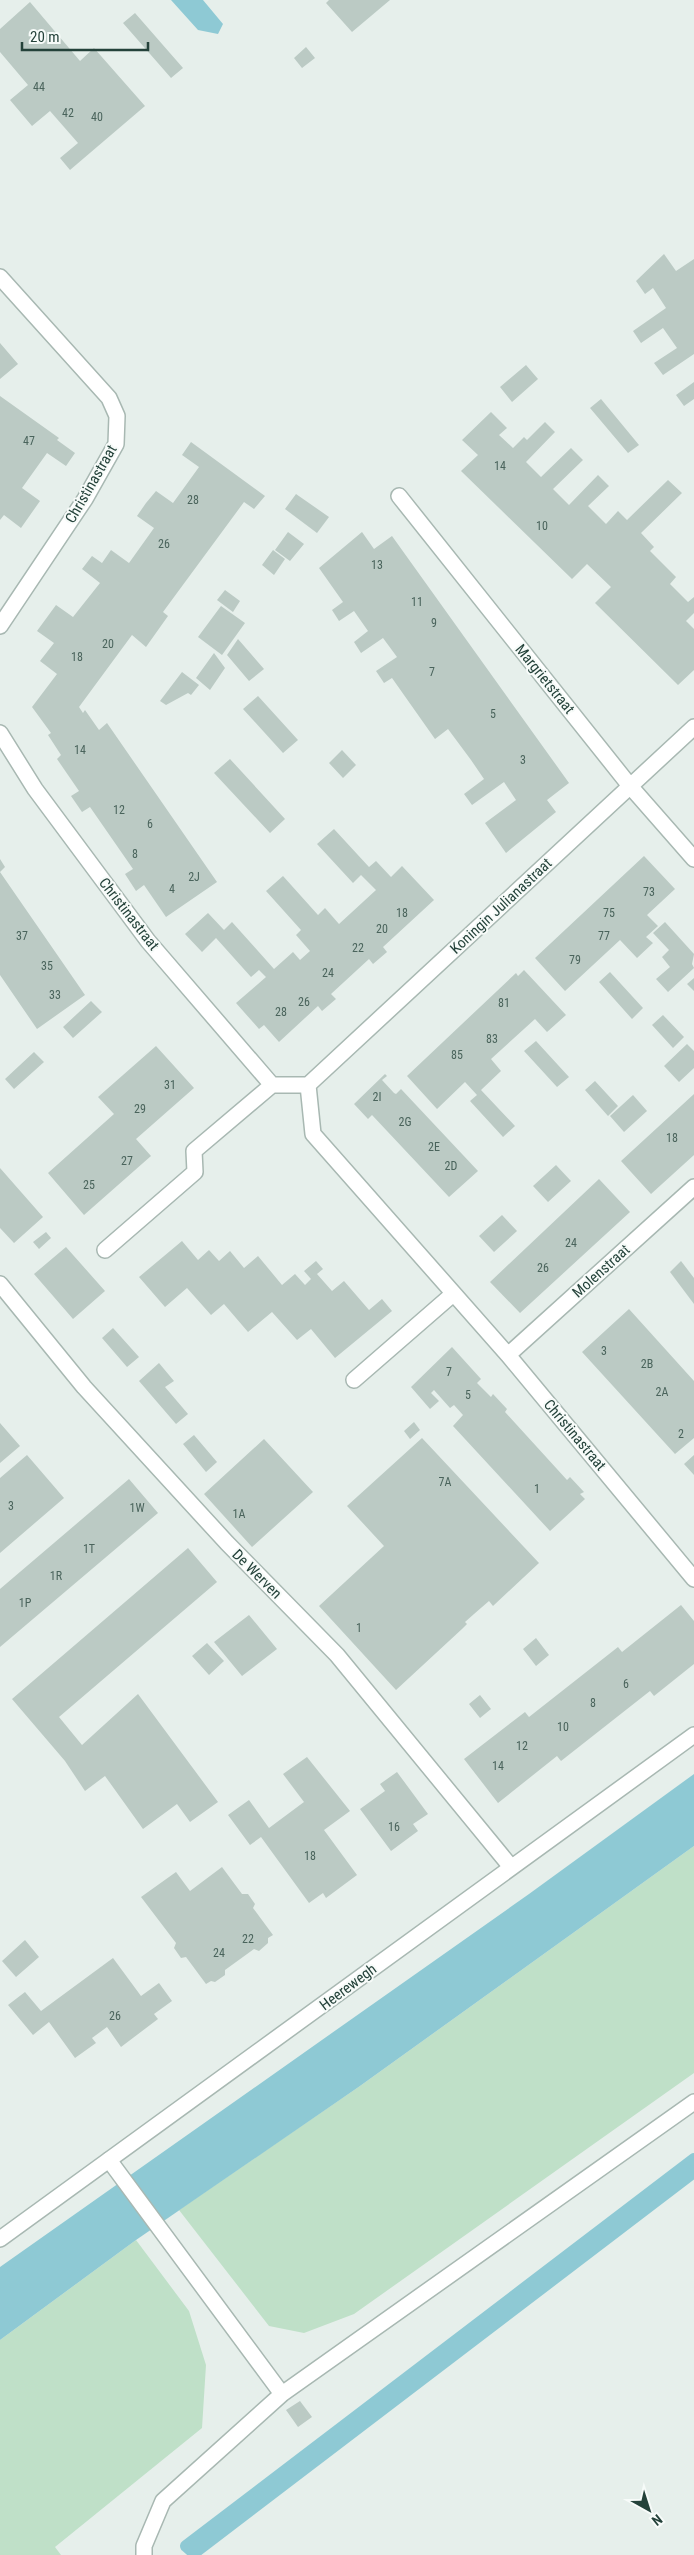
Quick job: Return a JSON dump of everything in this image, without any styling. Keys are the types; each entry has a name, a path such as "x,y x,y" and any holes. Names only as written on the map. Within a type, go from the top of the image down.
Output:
{"street":[{"name":"Christinastraat","path":"0,277 109,398 117,416 116,444 85,499 0,626"},
{"name":"Margrietstraat","path":"398,496 630,786 694,859"},
{"name":"Koningin Julianastraat","path":"308,1085 694,727"},
{"name":"Christinastraat","path":"0,733 35,789 148,941 272,1085"},
{"path":"105,1250 195,1172 194,1151 272,1085 308,1085"},
{"name":"Christinastraat","path":"308,1085 313,1134 508,1355 694,1579"},
{"name":"Molenstraat","path":"508,1355 694,1187"},
{"name":"De Werven","path":"0,1284 84,1387 227,1543 337,1655 511,1866"},
{"path":"354,1380 453,1294"},
{"name":"Heerewegh","path":"0,2237 290,2030 511,1866 694,1735"},
{"path":"144,2555 144,2546 163,2501 282,2394 694,2102"},
{"path":"109,2160 282,2394"}],"green space":[{"path":"694,1846 694,2073 354,2314 304,2333 269,2326 179,2210 360,2086"},
{"path":"136,2240 189,2311 206,2365 202,2428 55,2547 61,2555 0,2555 0,2340"}],"water":[{"path":"171,0 203,0 223,24 218,34 198,30"},
{"path":"694,1774 694,1846 360,2086 136,2240 0,2340 0,2267 529,1894"}],"building":[{"path":"329,0 390,0 352,32 326,3"},
{"path":"30,2 80,61 94,48 145,106 70,170 60,158 78,143 50,111 32,126 10,100 28,85 0,52 0,29"},
{"path":"135,13 183,68 171,78 123,23"},
{"path":"306,47 315,58 302,68 294,58"},
{"path":"664,254 676,271 694,259 694,354 663,375 654,363 677,348 663,328 641,343 633,331 666,308 653,288 645,294 636,281"},
{"path":"0,343 18,364 0,379"},
{"path":"526,365 538,379 512,402 500,387"},
{"path":"694,382 694,399 684,406 676,395"},
{"path":"0,396 59,438 57,440 75,453 66,466 47,453 22,488 40,501 21,528 4,515 0,520"},
{"path":"601,399 639,445 628,453 590,408"},
{"path":"491,412 507,428 499,435 513,448 524,437 527,440 545,422 555,432 526,462 541,477 571,448 583,460 553,489 569,505 598,475 609,486 588,506 606,524 618,511 627,520 668,480 682,493 641,533 654,547 650,551 676,577 670,584 688,602 694,597 694,613 686,621 694,629 694,670 678,685 595,603 611,587 587,564 572,579 461,471 478,455 462,440"},
{"path":"191,442 265,496 254,509 244,502 163,612 168,616 146,647 132,635 79,707 83,713 85,710 99,730 107,723 217,882 166,917 144,885 136,891 125,874 133,869 90,807 82,812 71,796 79,791 57,759 61,755 48,735 51,733 32,707 57,674 40,661 54,643 37,631 56,605 73,617 100,583 82,569 92,556 102,563 111,550 129,563 154,528 137,516 146,503 156,491 173,503 199,467 182,455"},
{"path":"296,494 329,517 317,533 285,509"},
{"path":"288,532 304,544 290,561 275,550"},
{"path":"362,532 374,549 392,536 569,783 547,800 556,812 506,853 485,823 516,800 504,782 472,805 464,794 484,779 471,760 448,729 435,739 392,678 384,683 376,671 397,657 383,638 361,653 354,642 368,631 354,611 339,621 332,610 343,602 319,568"},
{"path":"273,550 285,559 274,575 262,565"},
{"path":"225,590 240,601 233,612 217,600"},
{"path":"221,606 245,623 222,655 198,637"},
{"path":"238,639 264,669 249,681 227,655"},
{"path":"214,653 225,668 210,690 196,678"},
{"path":"182,672 199,685 191,695 188,693 166,705 160,701"},
{"path":"258,696 298,740 283,753 243,709"},
{"path":"342,750 356,765 343,778 329,763"},
{"path":"230,759 285,819 270,833 214,773"},
{"path":"334,829 369,867 376,861 391,877 402,866 434,900 383,947 387,952 373,964 369,959 331,994 336,999 322,1011 318,1006 279,1042 264,1025 259,1029 236,1003 266,977 259,970 251,977 216,938 202,952 185,934 208,913 224,930 232,922 274,969 293,952 300,960 310,951 296,935 301,930 266,891 283,876 318,915 325,908 339,924 376,890 361,875 353,883 317,844"},
{"path":"644,856 675,889 647,915 658,926 646,937 653,943 637,958 620,940 565,991 535,958"},
{"path":"0,859 5,867 0,872"},
{"path":"0,872 85,995 37,1029 0,975"},
{"path":"665,922 694,954 692,964 694,968 668,992 656,979 670,967 662,957 669,950 653,933"},
{"path":"524,970 566,1015 547,1032 535,1019 491,1059 501,1071 481,1090 515,1126 503,1137 470,1101 477,1095 465,1082 437,1109 407,1076 516,973 518,976"},
{"path":"610,972 643,1008 632,1019 599,982"},
{"path":"694,978 694,991 687,984"},
{"path":"91,1001 102,1012 73,1038 63,1027"},
{"path":"663,1015 684,1037 673,1048 652,1025"},
{"path":"536,1041 569,1077 557,1087 524,1051"},
{"path":"687,1044 694,1051 694,1068 679,1082 664,1066"},
{"path":"156,1046 194,1088 136,1139 151,1156 84,1215 48,1173 114,1114 98,1097"},
{"path":"34,1052 44,1062 14,1089 5,1079"},
{"path":"385,1074 387,1076 382,1080 394,1093 396,1094 401,1089 478,1171 449,1197 372,1115 368,1119 354,1104"},
{"path":"595,1081 618,1106 608,1116 585,1090"},
{"path":"694,1094 694,1155 651,1194 621,1161"},
{"path":"633,1095 647,1111 624,1132 610,1116"},
{"path":"556,1165 571,1181 548,1202 533,1186"},
{"path":"0,1168 43,1217 14,1243 0,1228"},
{"path":"599,1179 630,1212 520,1313 490,1282"},
{"path":"502,1215 517,1231 494,1252 479,1236"},
{"path":"46,1232 51,1238 39,1249 33,1242"},
{"path":"182,1241 198,1260 209,1250 219,1261 230,1251 244,1268 258,1256 282,1285 295,1274 305,1285 311,1279 304,1271 316,1261 323,1269 317,1274 332,1291 344,1281 369,1310 382,1299 392,1311 335,1358 311,1329 297,1340 272,1312 248,1332 224,1304 211,1315 187,1288 165,1307 139,1277"},
{"path":"66,1247 105,1291 73,1319 34,1274"},
{"path":"681,1261 694,1278 694,1304 670,1272"},
{"path":"629,1309 694,1381 694,1438 675,1454 582,1352"},
{"path":"113,1328 139,1357 127,1367 102,1338"},
{"path":"452,1347 481,1379 477,1383 491,1397 493,1394 507,1409 505,1412 567,1480 570,1477 584,1492 580,1494 585,1499 550,1531 453,1426 463,1415 454,1405 450,1408 434,1390 431,1393 439,1401 430,1409 411,1387"},
{"path":"159,1363 174,1381 165,1387 188,1414 176,1424 139,1381"},
{"path":"414,1422 420,1430 410,1439 404,1431"},
{"path":"0,1423 20,1446 0,1463"},
{"path":"194,1435 217,1462 206,1472 183,1444"},
{"path":"422,1438 539,1563 493,1606 489,1601 474,1614 465,1622 467,1624 462,1629 396,1690 319,1606 384,1546 347,1506"},
{"path":"264,1439 313,1492 252,1547 204,1494"},
{"path":"27,1455 64,1498 0,1553 0,1478"},
{"path":"694,1455 694,1475 684,1464"},
{"path":"129,1479 158,1513 0,1647 0,1589"},
{"path":"188,1548 217,1582 59,1717 82,1745 138,1694 218,1802 190,1822 177,1804 143,1829 105,1776 85,1791 65,1761 12,1699"},
{"path":"681,1605 694,1621 694,1664 654,1696 650,1691 561,1761 557,1756 498,1803 464,1759 525,1712 529,1717 618,1647 622,1652"},
{"path":"249,1615 277,1649 242,1676 214,1642"},
{"path":"536,1638 549,1655 536,1666 523,1649"},
{"path":"207,1643 224,1661 209,1675 192,1656"},
{"path":"480,1695 491,1709 480,1718 469,1704"},
{"path":"307,1757 350,1811 324,1830 357,1875 326,1898 323,1893 309,1903 261,1837 250,1845 228,1815 249,1800 269,1828 304,1802 283,1774"},
{"path":"397,1772 428,1814 413,1824 418,1831 391,1851 360,1809 385,1791 380,1784"},
{"path":"222,1867 242,1894 248,1894 255,1904 253,1908 273,1935 268,1938 268,1943 259,1951 254,1949 225,1970 225,1975 215,1982 211,1981 206,1984 186,1957 181,1958 174,1948 176,1943 141,1897 176,1872 190,1891"},
{"path":"25,1940 39,1957 16,1977 2,1961"},
{"path":"113,1958 141,1996 159,1983 172,2001 154,2014 158,2019 121,2047 107,2027 92,2038 96,2043 75,2058 49,2022 33,2035 8,2005 25,1992 41,2011"},
{"path":"300,2401 312,2417 298,2427 286,2410"}],"waterway":[{"path":"694,2159 186,2546 194,2553 694,2172"}]}
